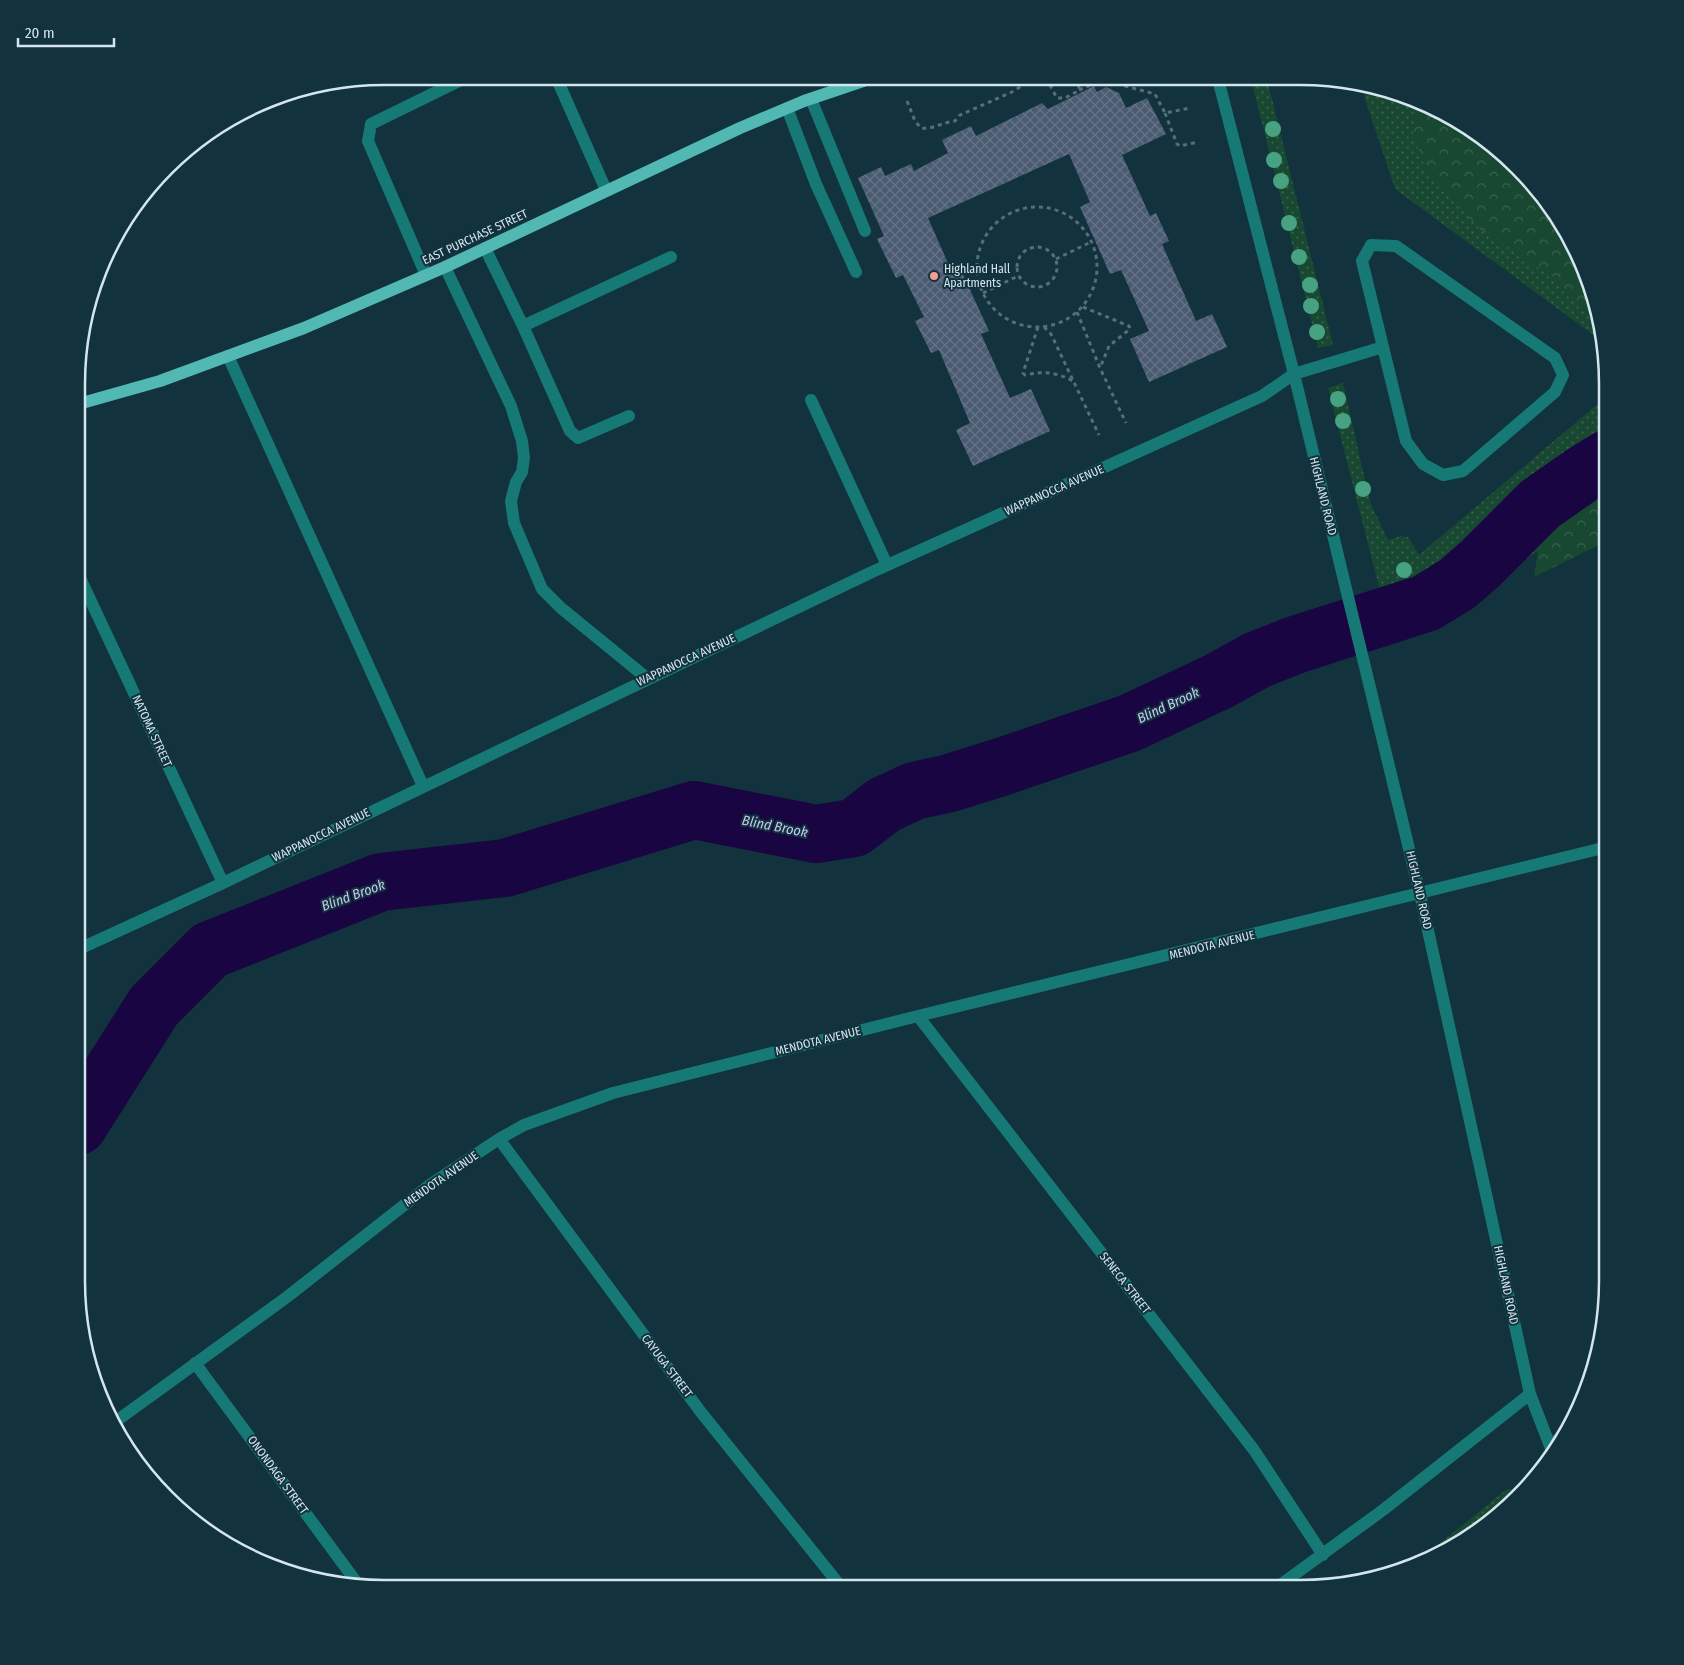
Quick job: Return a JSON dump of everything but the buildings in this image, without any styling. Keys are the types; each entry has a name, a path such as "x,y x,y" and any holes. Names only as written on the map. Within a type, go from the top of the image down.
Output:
{"main road":[{"name":"EAST PURCHASE STREET","path":"85,402 160,381 304,328 445,267 722,136 787,108 852,85"}],"street":[{"path":"426,275 368,141 371,124 451,85"},
{"path":"560,85 606,190"},
{"name":"HIGHLAND ROAD","path":"1220,85 1294,374 1420,894 1530,1394 1550,1445"},
{"path":"811,99 865,231"},
{"path":"787,108 816,184 856,272"},
{"path":"1371,244 1396,246 1555,358 1563,375 1555,392 1462,471 1443,475 1423,464 1406,441 1383,347 1362,261 1371,244"},
{"path":"485,248 523,326 570,431 578,438 629,416"},
{"path":"523,326 670,257"},
{"path":"445,267 511,406 522,441 524,458 522,472 516,482 511,500 514,523 542,589 549,597 648,678"},
{"name":"WAPPANOCCA AVENUE","path":"85,946 223,883 648,678 887,566 1262,396 1294,374 1383,347"},
{"path":"228,356 423,786"},
{"path":"811,400 887,566"},
{"name":"NATOMA STREET","path":"85,589 223,883"},
{"name":"MENDOTA AVENUE","path":"119,1419 287,1297 431,1184 499,1139 524,1125 612,1093 918,1016 1599,850"},
{"name":"SENECA STREET","path":"918,1016 1254,1450 1323,1555"},
{"name":"CAYUGA STREET","path":"499,1139 700,1411 836,1580"},
{"name":"ONONDAGA STREET","path":"195,1363 353,1578"},
{"path":"1287,1580 1383,1510 1530,1394"}],"path":[{"path":"907,101 918,125 921,128 928,129 944,122 955,121 960,115 1012,92 1021,85"},
{"path":"1050,85 1057,98 1065,98 1092,85"},
{"path":"1078,85 1078,91"},
{"path":"1125,85 1155,94 1165,113 1177,144 1180,146 1198,142"},
{"path":"1165,113 1190,108"},
{"path":"1040,207 1059,211 1076,221 1089,236 1096,254 1098,274 1092,293 1083,307 1066,321 1044,327 1026,327 1007,320 991,307 983,293 977,269 980,249 989,232 1003,218 1020,209 1040,207"},
{"path":"1056,259 1092,242"},
{"path":"1030,248 1043,248 1049,251 1056,259 1056,275 1048,285 1034,288 1022,282 1018,276 1017,262 1024,251 1030,248"},
{"path":"983,293 1018,276"},
{"path":"1083,307 1129,326 1130,329 1109,346 1100,368"},
{"path":"1077,312 1100,368 1126,423"},
{"path":"1038,327 1023,372 1025,375 1045,372 1054,373 1074,382"},
{"path":"1044,327 1050,334 1099,435"}],"green space":[{"path":"1252,85 1268,85 1333,345 1318,348"},
{"path":"1367,93 1396,101 1450,125 1497,159 1525,187 1549,218 1568,252 1583,288 1595,336 1395,189 1364,96"},
{"path":"1419,110 1432,116 1466,135 1497,159 1525,187 1549,218 1568,252 1583,288 1591,315 1556,279 1481,230 1427,172 1413,134 1416,111"},
{"path":"1343,383 1370,502 1388,540 1401,536 1408,537 1419,555 1599,403 1599,539 1538,551 1393,641 1328,388"},
{"path":"1599,485 1599,545 1534,577 1538,551 1531,529 1564,498"},
{"path":"1507,1489 1513,1490 1497,1506 1466,1530 1434,1548"}],"waterway":[{"name":"Blind Brook","path":"85,1115 154,1006 210,950 381,882 505,868 694,810 816,834 854,828 884,805 914,791 950,783 1130,723 1219,681 1257,660 1295,645 1426,603 1457,584 1480,564 1540,504 1599,464"}],"place":[{"name":"Highland Hall Apartments","path":"934,276"}]}
